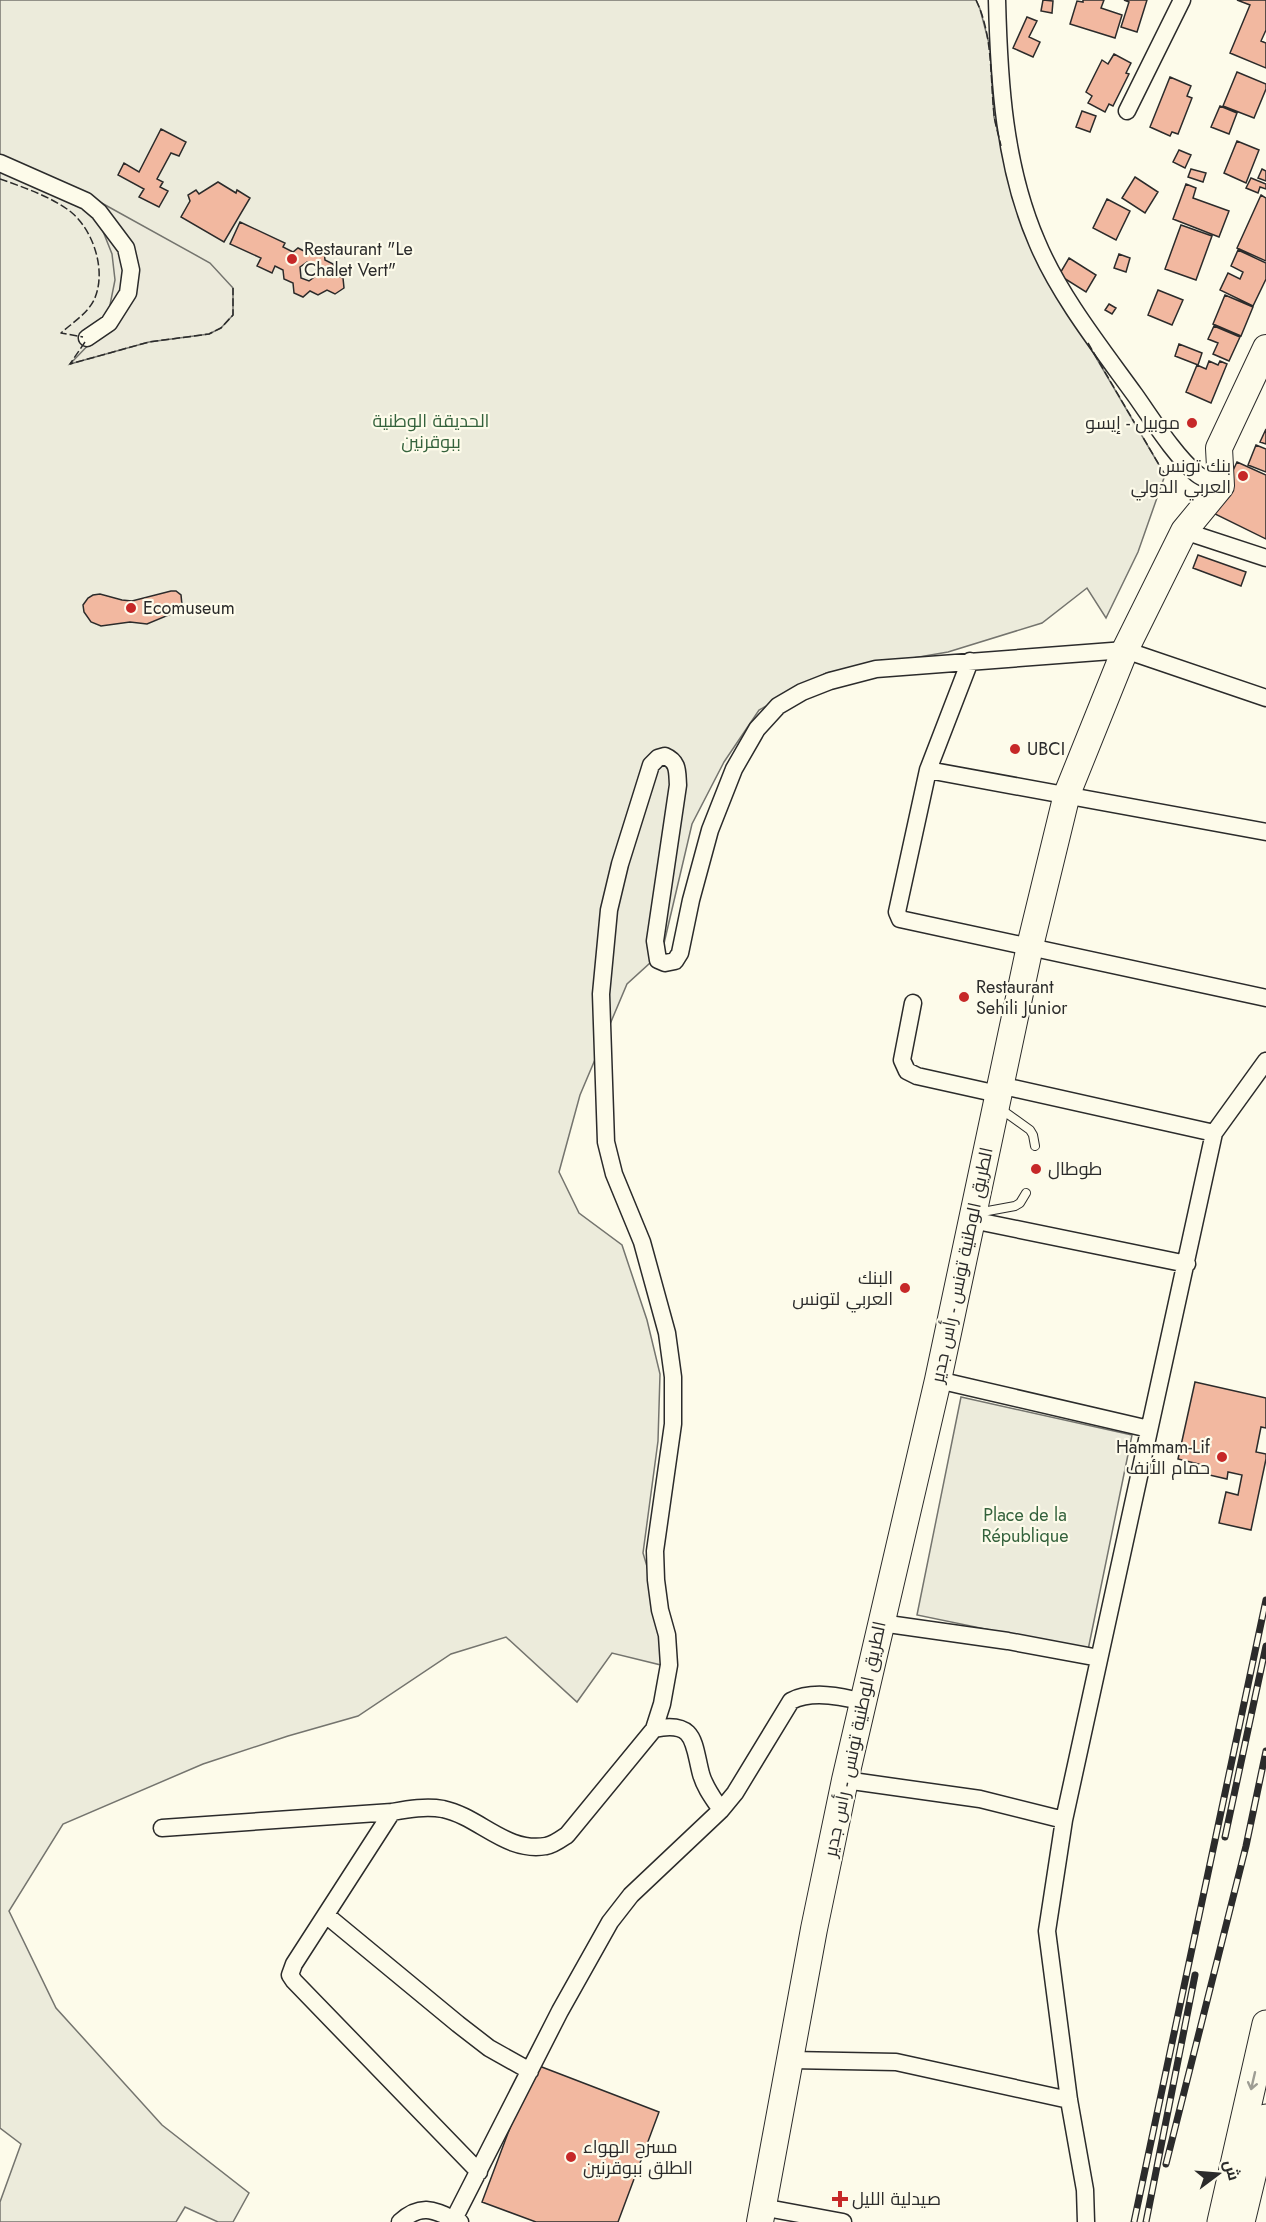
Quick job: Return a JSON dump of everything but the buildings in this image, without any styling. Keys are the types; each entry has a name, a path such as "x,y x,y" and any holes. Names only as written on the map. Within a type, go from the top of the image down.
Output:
{"highway":[{"path":"1221,2222 1266,2024"},
{"path":"1241,2222 1266,2118"}],"main road":[{"path":"1221,486 1219,448 1259,382 1266,348"},
{"name":"الطريق الوطنية تونس - رأس جدير","path":"761,2214 844,1780 938,1380 997,1095 1067,794 1125,650 1184,531 1221,486"}],"street":[{"path":"997,0 998,41 1010,154 1023,207 1037,243 1068,298 1149,415 1198,475 1221,486"},
{"path":"1127,111 1182,0"},
{"path":"0,163 86,201 99,212 126,248 130,270 128,292 109,323 87,338"},
{"path":"1184,531 1266,558"},
{"path":"162,1828 392,1812 416,1808 443,1809 470,1820 507,1842 548,1846 567,1835 654,1729 662,1704 669,1665 667,1635 656,1580 655,1551 673,1424 673,1377 667,1333 642,1242 614,1174 606,1142 601,994 609,910 620,864 651,765 658,758 665,756 673,759 677,766 678,785 655,941 658,960 665,963 675,961 680,953 691,900 710,830 734,769 757,729 778,706 802,692 830,681 876,669 1125,650 1266,698"},
{"path":"970,661 928,770 898,916 902,921 1030,946 1266,998"},
{"path":"928,770 1266,832"},
{"path":"913,1002 902,1060 907,1071 917,1076 997,1095 1214,1133"},
{"path":"1086,2222 1085,2190 1069,2100 1047,1931 1064,1820 1214,1133 1266,1061"},
{"path":"973,1217 1187,1264"},
{"path":"938,1380 1149,1429"},
{"path":"881,1623 1008,1641 1100,1658"},
{"path":"400,2222 417,2212 431,2209 457,2221 530,2071 610,1922 631,1895 721,1810 735,1793 790,1701 807,1695 845,1697 863,1702"},
{"path":"654,1729 670,1726 685,1730 692,1738 707,1791 721,1810"},
{"path":"844,1780 980,1799 1064,1820"},
{"path":"392,1812 294,1964 290,1975 479,2172"},
{"path":"326,1916 473,2036 489,2048 530,2071"},
{"path":"791,2060 896,2062 1069,2100"},
{"path":"761,2214 843,2222"}],"lane":[{"path":"997,1095 1030,1130 1035,1146"},
{"path":"973,1217 1015,1206 1020,1203 1026,1193"}],"green space":[{"name":"الحديقة الوطنية ببوقرنين","path":"0,0 976,0 990,47 994,117 1016,202 1054,286 1165,475 1138,552 1106,618 1087,588 1042,623 948,652 826,673 759,710 724,762 692,824 662,952 627,984 580,1095 559,1172 579,1213 622,1245 647,1320 660,1374 658,1441 643,1553 656,1597 673,1627 661,1665 612,1653 577,1702 506,1637 451,1654 358,1716 203,1764 63,1824 9,1911 56,2008 162,2125 249,2193 233,2222 218,2222 185,2207 176,2222 0,2222 0,2202 21,2144 0,2128"},
{"name":"Place de la République","path":"961,1397 1132,1435 1088,1650 917,1615"}],"shaded area":[{"path":"89,196 210,263 233,288 233,315 221,328 209,334 149,342 70,364 95,338 108,315 115,280 112,254"}],"railway":[{"path":"1134,2222 1266,1600"},
{"path":"1225,1837 1266,1646"},
{"path":"1166,2164 1246,1846 1266,1751"},
{"path":"1146,2222 1195,1975"}],"fence":[{"path":"976,0 988,41 995,118 1001,146"},
{"path":"0,179 37,193 71,212 92,241 98,265 98,289 87,310 61,333 83,337"},
{"path":"85,342 70,364 149,342 209,334 221,328 233,315 233,288"},
{"path":"1088,343 1165,475"}],"place":[{"name":"Restaurant \"Le Chalet Vert\"","path":"292,259"},
{"name":"موبيل - إيسو","path":"1192,423"},
{"name":"بنك تونس العربي الدولي","path":"1243,476"},
{"name":"Ecomuseum","path":"131,608"},
{"name":"UBCI","path":"1015,749"},
{"name":"Restaurant Sehili Junior","path":"964,997"},
{"name":"طوطال","path":"1036,1169"},
{"name":"البنك العربي لتونس","path":"905,1288"},
{"name":"Hammam-Lif حمام الأنف","path":"1222,1457"},
{"name":"مسرح الهواء الطلق ببوقرنين","path":"571,2157"},
{"name":"صيدلية الليل","path":"840,2199"}]}
